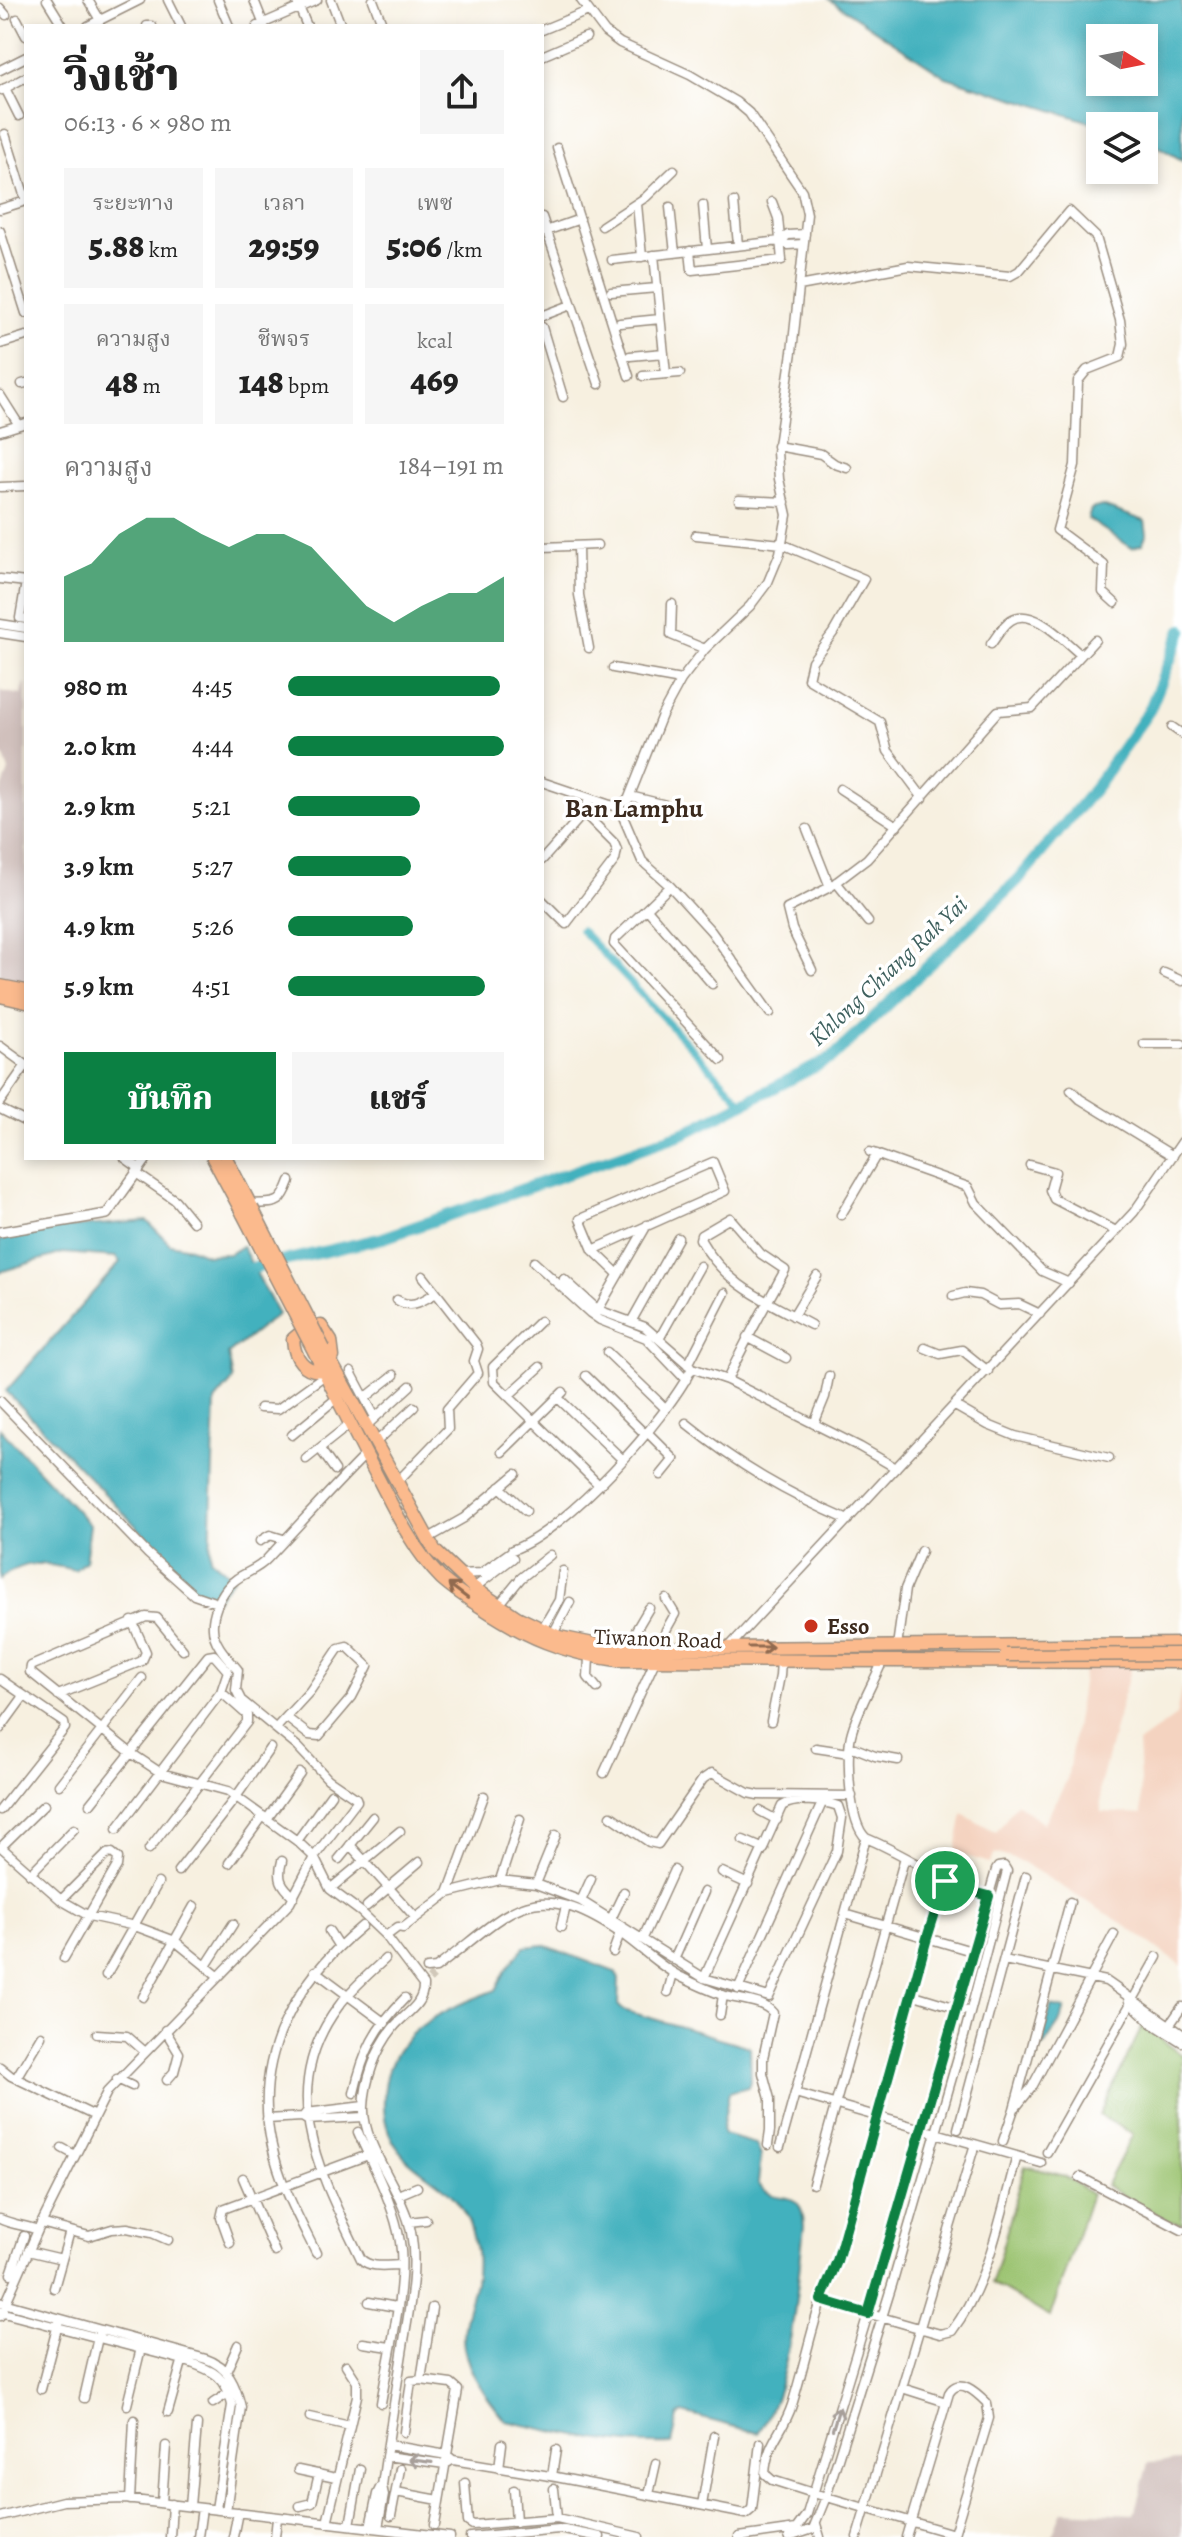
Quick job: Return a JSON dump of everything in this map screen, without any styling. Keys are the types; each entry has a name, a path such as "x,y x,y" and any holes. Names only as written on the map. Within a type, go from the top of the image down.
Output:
{"main road":[{"path":"0,986 24,991"},
{"path":"0,996 24,1002"},
{"name":"Tiwanon Road","path":"214,1160 248,1209"},
{"name":"Tiwanon Road","path":"227,1160 319,1351 337,1398 411,1538 442,1579 490,1613 534,1638 589,1657 657,1655 977,1662 1178,1659"},
{"name":"Tiwanon Road","path":"327,1370 370,1422 375,1443 435,1551 498,1606 548,1632 594,1645 639,1649 657,1655 729,1647 1176,1644"},
{"path":"883,1659 1006,1655 1178,1659 1176,1644"}],"street":[{"path":"47,0 62,24"},
{"path":"88,0 100,20"},
{"path":"92,24 130,2 140,0"},
{"path":"168,0 180,24"},
{"path":"218,0 228,24"},
{"path":"254,0 262,24"},
{"path":"264,24 297,4 317,0"},
{"path":"331,0 340,24"},
{"path":"373,0 382,24"},
{"path":"544,783 589,799 618,805 630,796 661,717 681,680 705,649 750,606 768,582 782,544 787,515 777,469 777,446 799,286 806,202 802,191 749,113 690,75 620,43 605,32 581,0"},
{"path":"297,4 306,24"},
{"path":"544,29 588,11"},
{"path":"17,19 24,32"},
{"path":"544,55 586,37"},
{"path":"1,68 24,58"},
{"path":"19,116 2,90 24,78"},
{"path":"5,134 24,195"},
{"path":"557,148 629,376"},
{"path":"602,226 637,204 674,170"},
{"path":"0,209 24,202"},
{"path":"734,202 738,245"},
{"path":"690,251 692,270 782,260 778,218 772,202"},
{"path":"637,204 642,257"},
{"path":"703,205 707,249"},
{"path":"670,207 675,253"},
{"path":"799,286 908,266 1010,276 1019,271 1069,211 1096,237 1120,320 1123,344 1120,357 1087,370 1078,381 1075,465 1057,530 1104,565 1103,592 1115,603"},
{"path":"580,219 544,231 599,384"},
{"path":"0,231 24,307"},
{"path":"612,260 780,241 788,235 804,239"},
{"path":"654,255 666,374"},
{"path":"611,292 657,288"},
{"path":"544,315 571,305"},
{"path":"620,323 660,319"},
{"path":"544,334 563,397"},
{"path":"0,344 24,337"},
{"path":"630,356 664,353"},
{"path":"643,376 680,373"},
{"path":"0,395 23,424 0,431"},
{"path":"777,446 816,453 847,468"},
{"path":"0,487 24,486"},
{"path":"739,500 785,502"},
{"path":"696,535 782,544 864,579 833,633 812,661 808,679 880,722 888,751 923,798"},
{"path":"544,547 597,545"},
{"path":"578,546 579,595 589,648"},
{"path":"0,579 24,582"},
{"path":"24,594 20,618 24,619"},
{"path":"672,604 671,635 705,649"},
{"path":"991,644 1008,622 1020,616 1030,617 1081,655"},
{"path":"0,624 24,628"},
{"path":"0,633 24,637"},
{"path":"812,970 786,911 833,884 867,859 998,711 1032,708 1095,640"},
{"path":"613,668 681,680"},
{"path":"1172,727 1182,734"},
{"path":"840,789 897,826"},
{"path":"630,796 670,806"},
{"path":"544,858 584,813 589,799"},
{"path":"618,805 642,861 711,931 770,1013"},
{"path":"544,902 566,924 615,860 614,843 584,813"},
{"path":"807,829 833,884 868,922"},
{"path":"670,886 615,939 614,944 721,1060"},
{"path":"647,909 712,984"},
{"path":"1164,973 1182,981"},
{"path":"1144,1044 1182,1044"},
{"path":"0,1046 24,1064"},
{"path":"0,1101 24,1068"},
{"path":"1071,1090 1080,1099 1173,1156"},
{"path":"0,1109 24,1121"},
{"path":"729,1647 1134,1212 1182,1142"},
{"path":"841,1215 874,1153 968,1187 976,1203 1042,1271 1069,1283"},
{"path":"127,1160 175,1200 193,1222"},
{"path":"0,1231 102,1217 113,1207 146,1160"},
{"path":"593,1250 725,1191 713,1162 580,1219 593,1250 618,1274"},
{"path":"1030,1165 1055,1172 1050,1190 1054,1199 1116,1231"},
{"path":"248,1209 281,1200 290,1181"},
{"path":"727,1380 747,1337 767,1301 784,1272 783,1268 761,1254 730,1218 701,1235 700,1239 712,1261 735,1284 767,1301 793,1316 811,1325"},
{"path":"598,1310 647,1225"},
{"path":"631,1322 678,1238"},
{"path":"534,1262 600,1320 646,1338 686,1380"},
{"path":"659,1339 700,1266"},
{"path":"396,1483 448,1429 447,1409 478,1373 474,1361 478,1349 476,1344 423,1276"},
{"path":"793,1316 817,1276"},
{"path":"564,1279 598,1310 645,1327 690,1367 727,1380 896,1468"},
{"path":"397,1300 403,1304 417,1304 436,1293"},
{"path":"474,1588 599,1485 646,1433 686,1380 725,1293"},
{"path":"953,1296 965,1293 980,1295 999,1305 1019,1304 1040,1314"},
{"path":"540,1321 493,1367 494,1382 599,1485"},
{"path":"747,1337 786,1358"},
{"path":"925,1348 940,1354 962,1350 988,1371"},
{"path":"607,1352 666,1409"},
{"path":"508,1396 540,1367"},
{"path":"260,1408 278,1409 327,1370"},
{"path":"351,1372 365,1398 370,1422"},
{"path":"365,1398 394,1375"},
{"path":"586,1376 674,1459 661,1475"},
{"path":"814,1424 825,1397 829,1376"},
{"path":"370,1422 410,1386"},
{"path":"502,1452 560,1394 623,1460"},
{"path":"292,1435 337,1398"},
{"path":"0,1401 148,1554 194,1595 217,1603"},
{"path":"955,1406 1015,1436 1109,1458"},
{"path":"375,1443 414,1407"},
{"path":"686,1423 726,1456 787,1494 848,1520"},
{"path":"306,1459 350,1424"},
{"path":"320,1449 335,1470"},
{"path":"11,2274 107,2092 294,1897 314,1857 357,1801 328,1779 277,1727 237,1695 238,1670 216,1640 213,1628 217,1603 234,1579 266,1561 283,1539 366,1454"},
{"path":"427,1539 464,1518 516,1474"},
{"path":"500,1487 526,1511"},
{"path":"260,1541 270,1535 283,1539"},
{"path":"897,1646 905,1589 921,1551"},
{"path":"498,1606 521,1578 550,1555"},
{"path":"458,1574 481,1573 499,1565"},
{"path":"548,1632 559,1600 563,1571"},
{"path":"604,1773 675,1614 666,1599"},
{"path":"548,1632 570,1602"},
{"path":"639,1649 636,1630 649,1608"},
{"path":"183,1650 157,1618 146,1617 31,1666 30,1672 131,1753 161,1773 228,1791 297,1841 314,1857 330,1889 361,1912 427,1975"},
{"path":"58,1695 142,1661 146,1652 132,1621"},
{"path":"277,1727 310,1691 339,1648 347,1646 366,1661 368,1666 352,1697 319,1736 309,1735 287,1718"},
{"path":"90,1804 211,1655 228,1671 221,1692 117,1829"},
{"path":"589,1657 588,1677 597,1688"},
{"path":"883,1659 853,1729 849,1750 857,1827 866,1838 945,1881 994,1897"},
{"path":"771,1721 781,1660"},
{"path":"59,1785 142,1678"},
{"path":"0,1679 64,1723 65,1728 0,1810"},
{"path":"149,1849 248,1718 221,1692"},
{"path":"0,1729 24,1696"},
{"path":"178,1871 270,1748"},
{"path":"816,1748 849,1750 898,1760"},
{"path":"229,1863 300,1773"},
{"path":"611,1816 649,1842 658,1844 703,1779 712,1773 748,1793 758,1795 852,1796"},
{"path":"297,1841 331,1794"},
{"path":"448,1893 484,1796"},
{"path":"389,1940 400,1935 403,1928 448,1893 500,1880 536,1884 581,1901 704,1978 765,1998 773,1993 840,1839 841,1810 834,1804 786,1802 704,1978"},
{"path":"738,1989 822,1803"},
{"path":"44,1805 1,1847 61,1900 89,1916 135,1926 175,1941 218,1976"},
{"path":"760,1811 777,1820"},
{"path":"339,1859 373,1817"},
{"path":"500,1880 520,1819"},
{"path":"30,1874 74,1829"},
{"path":"330,1889 400,1831"},
{"path":"536,1884 556,1835"},
{"path":"780,2147 866,1838"},
{"path":"743,1840 764,1849"},
{"path":"350,1845 416,1918"},
{"path":"61,1900 107,1854 112,1853 119,1862 64,1958"},
{"path":"813,2184 905,1857"},
{"path":"906,2537 912,2522 946,2402 953,2386 962,2385 981,2397 989,2409 987,2429 953,2536 912,2522 867,2508 772,2480 765,2474 765,2469 773,2439 791,2408 821,2300 837,2261 952,1858"},
{"path":"282,1861 278,1875 282,1885 294,1897"},
{"path":"367,1906 419,1862"},
{"path":"643,1938 674,1870"},
{"path":"722,1872 748,1884"},
{"path":"958,2129 1026,1876"},
{"path":"581,1901 591,1879"},
{"path":"106,1975 158,1883"},
{"path":"611,1919 624,1892"},
{"path":"674,1960 704,1892"},
{"path":"739,2537 796,2529 807,2514 973,1951 994,1897"},
{"path":"789,2537 807,2533 816,2524 826,2497 954,2071 984,1955 994,1897"},
{"path":"374,2528 412,2287 413,2250 409,2222 368,2132 364,2106 371,2069 392,2029 420,2001 427,1975 495,1920 523,1906 535,1902 566,1906 620,1933 673,1973 723,1995 767,2007 773,2013 763,2058 763,2073 770,2099 768,2145"},
{"path":"1003,2141 1070,1902"},
{"path":"143,1997 194,1906"},
{"path":"561,1927 566,1906"},
{"path":"845,1914 984,1955"},
{"path":"206,1966 233,1924"},
{"path":"316,2253 284,2186 272,2147 267,2119 268,2085 282,2027 302,1987 338,1945 362,1926"},
{"path":"329,1931 338,1945"},
{"path":"613,1952 620,1933"},
{"path":"1014,2109 1032,2087 1114,1934"},
{"path":"1047,2152 1130,1998 1157,1957"},
{"path":"385,1959 337,2008 314,2056 305,2117 320,2171 363,2262 375,2266 401,2265"},
{"path":"1004,1960 1106,1981 1182,2042"},
{"path":"315,1971 392,2029"},
{"path":"668,1992 673,1973"},
{"path":"911,1994 970,2012"},
{"path":"720,2015 723,1995"},
{"path":"354,2093 364,2055 383,2021 405,1998"},
{"path":"1166,2029 1182,2007"},
{"path":"1166,2029 1182,2034"},
{"path":"165,2030 179,2053 174,2072 167,2080"},
{"path":"97,2034 127,2036 144,2051"},
{"path":"16,2078 41,2036"},
{"path":"0,2067 16,2078 95,2116"},
{"path":"939,2068 954,2071"},
{"path":"117,2079 132,2086"},
{"path":"795,2093 1041,2163"},
{"path":"339,2114 364,2106"},
{"path":"267,2119 339,2114 364,2117"},
{"path":"358,2132 395,2221 400,2242 401,2265 381,2403"},
{"path":"857,2537 975,2144"},
{"path":"62,2148 75,2155"},
{"path":"230,2243 221,2218 223,2209 368,2155"},
{"path":"821,2300 920,2329 948,2333 968,2309 982,2280 1017,2156"},
{"path":"1080,2177 1182,2230"},
{"path":"243,2178 275,2252"},
{"path":"398,2195 417,2187"},
{"path":"903,2192 918,2197"},
{"path":"0,2219 18,2227 39,2226 89,2236 127,2228 168,2240"},
{"path":"409,2222 426,2220"},
{"path":"18,2227 20,2233 28,2238"},
{"path":"54,2288 70,2231"},
{"path":"28,2238 28,2251 1,2309 214,2361 226,2372 237,2390 226,2511"},
{"path":"28,2251 62,2259"},
{"path":"369,2302 396,2307"},
{"path":"421,2380 432,2308"},
{"path":"41,2389 58,2322"},
{"path":"84,2398 99,2333"},
{"path":"363,2343 390,2347"},
{"path":"127,2405 142,2345"},
{"path":"226,2372 238,2345"},
{"path":"184,2356 222,2379 237,2406 216,2509"},
{"path":"168,2412 184,2356"},
{"path":"327,2523 357,2396 357,2382 346,2365"},
{"path":"404,2432 411,2381 457,2387 448,2460 435,2525"},
{"path":"902,2388 946,2402"},
{"path":"213,2403 230,2392"},
{"path":"310,2417 350,2426"},
{"path":"130,2500 134,2420"},
{"path":"190,2506 197,2425"},
{"path":"702,2505 714,2436"},
{"path":"388,2445 448,2460 552,2476 743,2514 749,2512 754,2499 760,2443"},
{"path":"499,2468 502,2444"},
{"path":"162,2503 166,2446"},
{"path":"552,2476 556,2450"},
{"path":"386,2456 448,2460"},
{"path":"649,2494 656,2463"},
{"path":"350,2525 360,2469"},
{"path":"391,2516 400,2469"},
{"path":"298,2470 336,2478"},
{"path":"300,2506 307,2506 315,2499 319,2474"},
{"path":"220,2479 231,2481"},
{"path":"465,2483 470,2524 557,2518 639,2537"},
{"path":"554,2489 557,2518"},
{"path":"514,2490 516,2522"},
{"path":"396,2492 439,2500"},
{"path":"0,2517 63,2501 130,2500 450,2537"},
{"path":"170,2537 172,2504"},
{"path":"198,2537 202,2508"},
{"path":"233,2537 238,2512"},
{"path":"275,2537 277,2518"},
{"path":"816,2524 820,2537"},
{"path":"470,2537 546,2533 559,2529 600,2537"}],"shaded area":[{"path":"24,683 24,987 0,981 0,794 9,771 0,746 0,691 21,695"},
{"path":"1085,1665 1131,1666 1100,1786 1101,1812 1142,1814 1138,1743 1176,1716 1182,1684 1182,1966 1120,1922 1022,1862 995,1853 990,1863 955,1853 963,1814 996,1833 1017,1803 1043,1824 1067,1780"},
{"path":"1182,2461 1182,2537 1051,2537 1062,2511 1134,2514 1148,2463"}],"green space":[{"path":"1143,2025 1182,2055 1182,2224 1169,2221 1106,2186 1133,2134 1099,2115"},
{"path":"1025,2166 1065,2176 1091,2194 1050,2317 992,2283"}],"water":[{"path":"830,0 1182,0 1182,160 1158,147 1158,112 1086,112 1086,121 946,77"},
{"path":"1102,506 1145,521 1147,534 1142,544 1132,548 1088,519 1091,509"},
{"path":"147,1221 170,1244 207,1255 229,1254 242,1246 278,1314 228,1354 233,1380 215,1401 210,1558 233,1578 216,1600 181,1582 164,1555 6,1391 120,1262 116,1257 63,1253 0,1272 0,1241 21,1231"},
{"path":"0,1429 90,1525 85,1561 75,1570 27,1565 0,1579"},
{"path":"544,1945 615,1972 619,1978 618,2005 623,2010 750,2047 751,2082 748,2087 729,2092 722,2130 724,2135 756,2144 761,2156 758,2183 765,2191 798,2204 804,2226 786,2362 779,2389 758,2433 683,2413 678,2417 672,2444 608,2441 506,2421 470,2367 463,2339 475,2281 476,2251 472,2233 461,2206 405,2157 392,2138 384,2109 387,2077 405,2041 419,2028 455,2006 496,1990 506,1970 524,1947"},
{"path":"1051,2006 1065,2009 1059,2024 1040,2051"}],"waterway":[{"name":"Khlong Chiang Rak Yai","path":"240,1271 383,1238 687,1132 832,1058 1019,879 1095,788 1150,709 1182,630"},
{"path":"581,930 743,1103"}],"tunnel":[{"path":"429,1980 433,1976"}],"place":[{"name":"Esso","path":"811,1626"}],"district":[{"name":"Ban Lamphu","path":"634,808"}],"route":[{"path":"945,1881 989,1896 868,2314 821,2300 837,2261 945,1881"}]}
